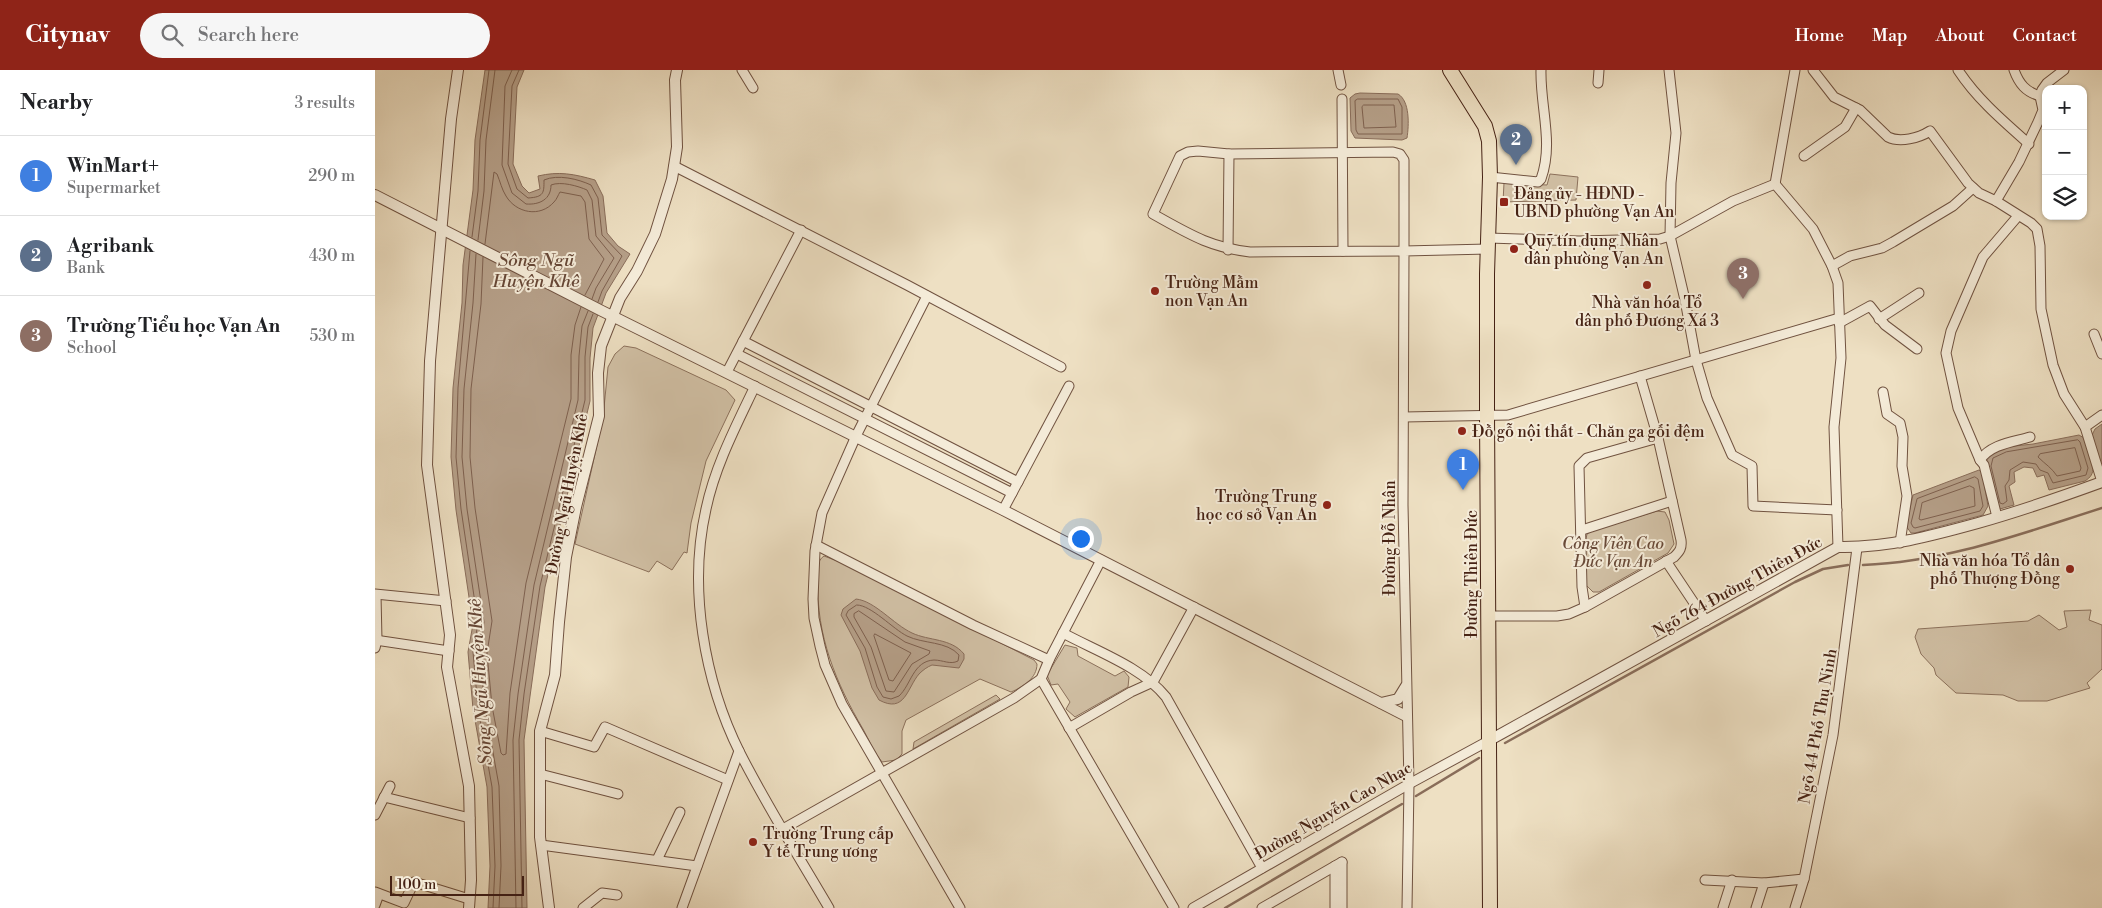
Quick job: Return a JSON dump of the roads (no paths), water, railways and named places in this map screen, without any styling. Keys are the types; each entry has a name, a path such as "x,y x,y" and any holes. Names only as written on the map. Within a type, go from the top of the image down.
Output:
{"main road":[{"name":"Đường Thiên Đức","path":"1450,70 1485,126 1489,141 1487,414 1490,908"}],"street":[{"path":"375,905 377,893 404,903 413,882 469,903 469,786 447,667 450,634 427,465 430,361 451,119 458,70"},
{"name":"Đường Ngũ Huyện Khê","path":"549,908 541,845 540,731 555,675 566,557 576,507 599,416 598,373 601,346 620,298 637,271 655,234 672,179 677,147 675,80 677,70"},
{"path":"742,70 753,88"},
{"path":"1338,70 1341,85"},
{"path":"1490,177 1538,182 1541,179 1547,150 1547,126 1540,88 1541,70"},
{"path":"1598,83 1599,70"},
{"path":"1669,70 1676,134 1671,183 1670,236 1696,360 1707,398 1732,455 1752,466 1753,506 1837,510"},
{"path":"1775,184 1795,70"},
{"path":"1813,70 1834,97 1856,108 1892,139 1917,138 1930,131 1973,188 2031,223 2037,229 2040,246 2041,309 2053,365 2064,394 2085,426 2102,482"},
{"path":"1958,70 1989,108 2029,144"},
{"path":"2014,70 2018,80 2026,90 2041,96"},
{"path":"1996,201 2029,144 2043,110 2041,96 2047,83 2064,70"},
{"path":"1342,99 1344,152 1343,251"},
{"path":"1804,156 1845,127 1856,108"},
{"path":"1344,152 1229,154 1198,151 1183,153 1153,214 1200,241 1228,250 1250,252 1404,251 1488,243 1660,239 1670,236 1733,201 1775,184"},
{"name":"Đường Đỗ Nhân","path":"1344,152 1393,152 1403,156 1403,506 1406,716 1409,784 1407,908"},
{"path":"1228,250 1229,154"},
{"path":"674,166 801,230 1061,367"},
{"path":"1775,184 1813,229 1832,266 1838,283 1841,358 1834,427 1838,547"},
{"path":"1832,266 1850,256 1882,248 1893,242 1953,206 1973,188"},
{"path":"375,195 601,312 856,436 1406,716"},
{"path":"1997,517 1984,465 1980,460 1959,408 1945,353 1951,331 1983,257 2018,216"},
{"path":"727,372 801,230"},
{"path":"1879,319 1919,293"},
{"path":"927,296 856,436 822,513 816,545 813,599 814,618 825,664 842,704 960,908"},
{"path":"1404,417 1487,414 1501,416 1518,412 1839,320 1870,306 1879,319 1917,350"},
{"path":"2094,334 2102,354"},
{"path":"743,341 1018,482"},
{"path":"737,354 1012,493"},
{"path":"1489,616 1557,616 1569,614 1674,557 1682,547 1658,438 1641,376"},
{"path":"755,386 724,454 706,508 699,569 701,616 709,665 721,705 739,750 829,908"},
{"path":"1003,510 1069,386"},
{"path":"1883,392 1887,414 1900,423 1903,437 1902,466 1907,496 1900,543"},
{"path":"2085,426 2102,415"},
{"path":"1980,460 1983,454 1995,447 2030,437"},
{"path":"1585,607 1582,587 1578,471 1582,462 1595,455 1658,438"},
{"name":"Ngõ 764 Đường Thiên Đức","path":"1490,740 1838,547 1857,548 1900,543 2048,502 2102,482"},
{"path":"1581,530 1672,502"},
{"path":"816,545 973,625 1049,660"},
{"name":"Ngõ 44 Phố Thụ Ninh","path":"1795,908 1803,879 1833,735 1857,548"},
{"path":"783,829 1014,698 1041,679 1101,560"},
{"path":"1666,561 1706,620"},
{"path":"446,601 375,595 376,643 449,651"},
{"path":"1069,728 1131,692 1153,682 1193,606"},
{"path":"1063,633 1153,682 1166,697 1262,868"},
{"path":"1041,679 1173,908"},
{"path":"1381,703 1398,699 1406,686"},
{"path":"540,731 594,747 605,727 728,780"},
{"name":"Đường Nguyễn Cao Nhạc","path":"1193,908 1409,784 1490,740"},
{"path":"682,908 739,750"},
{"path":"541,774 618,794"},
{"path":"375,815 390,786"},
{"path":"385,797 470,818"},
{"path":"657,860 680,812"},
{"path":"541,845 697,866"},
{"path":"1267,907 1338,864"},
{"path":"1335,908 1338,864"},
{"path":"1338,864 1342,908"},
{"path":"1705,880 1765,883 1803,879"},
{"path":"1723,908 1732,880"},
{"path":"1755,908 1765,883"},
{"path":"583,908 602,893 617,895"}],"water":[{"name":"Sông Ngũ Huyện Khê","path":"485,70 524,70 517,87 513,164 522,186 529,193 540,189 538,176 560,173 595,180 603,196 607,233 618,246 630,254 606,293 593,328 590,358 590,401 545,587 524,740 527,908 488,908 490,866 487,787 473,709 468,652 473,624 456,510 451,457 453,388 462,303 463,265 473,190 475,140"},
{"path":"1360,93 1398,94 1402,97 1408,114 1407,138 1402,140 1355,138 1351,131 1350,98"},
{"path":"2102,424 2102,469 2091,437 2095,429"},
{"path":"2079,435 2084,438 2093,467 2089,478 2085,481 2049,490 2044,475 2037,477 2033,468 2024,467 2014,472 2015,482 2009,486 2014,505 2000,509 1986,466 1987,457 2005,447 2033,444"},
{"path":"1979,470 1982,472 1988,506 1983,515 1911,533 1906,526 1913,495"},
{"path":"856,599 877,608 912,633 946,642 959,649 964,654 964,659 959,668 932,665 919,674 900,702 895,704 879,700 872,688 860,651 841,615 843,609"}],"waterway":[{"path":"1863,565 1894,563 1955,552 1984,545 2102,508"},
{"path":"1505,743 1795,582 1823,569 1848,565"},
{"path":"1416,796 1479,758"},
{"path":"1225,908 1402,804"}],"place":[{"name":"Agribank","path":"1516,165"},
{"name":"Đảng ủy - HĐND - UBND phường Vạn An","path":"1504,202"},
{"name":"Quỹ tín dụng Nhân dân phường Vạn An","path":"1514,249"},
{"name":"Nhà văn hóa Tổ dân phố Đương Xá 3","path":"1647,285"},
{"name":"Trường Mầm non Vạn An","path":"1155,291"},
{"name":"Trường Tiểu học Vạn An","path":"1743,299"},
{"name":"Đồ gỗ nội thất - Chăn ga gối đệm","path":"1462,431"},
{"name":"WinMart+","path":"1463,490"},
{"name":"Trường Trung học cơ sở Vạn An","path":"1327,505"},
{"name":"Nhà văn hóa Tổ dân phố Thượng Đồng","path":"2070,569"},
{"name":"Trường Trung cấp Y tế Trung ương","path":"753,842"}],"park label":[{"name":"Công Viên Cao Đức Vạn An","path":"1613,552"}]}
